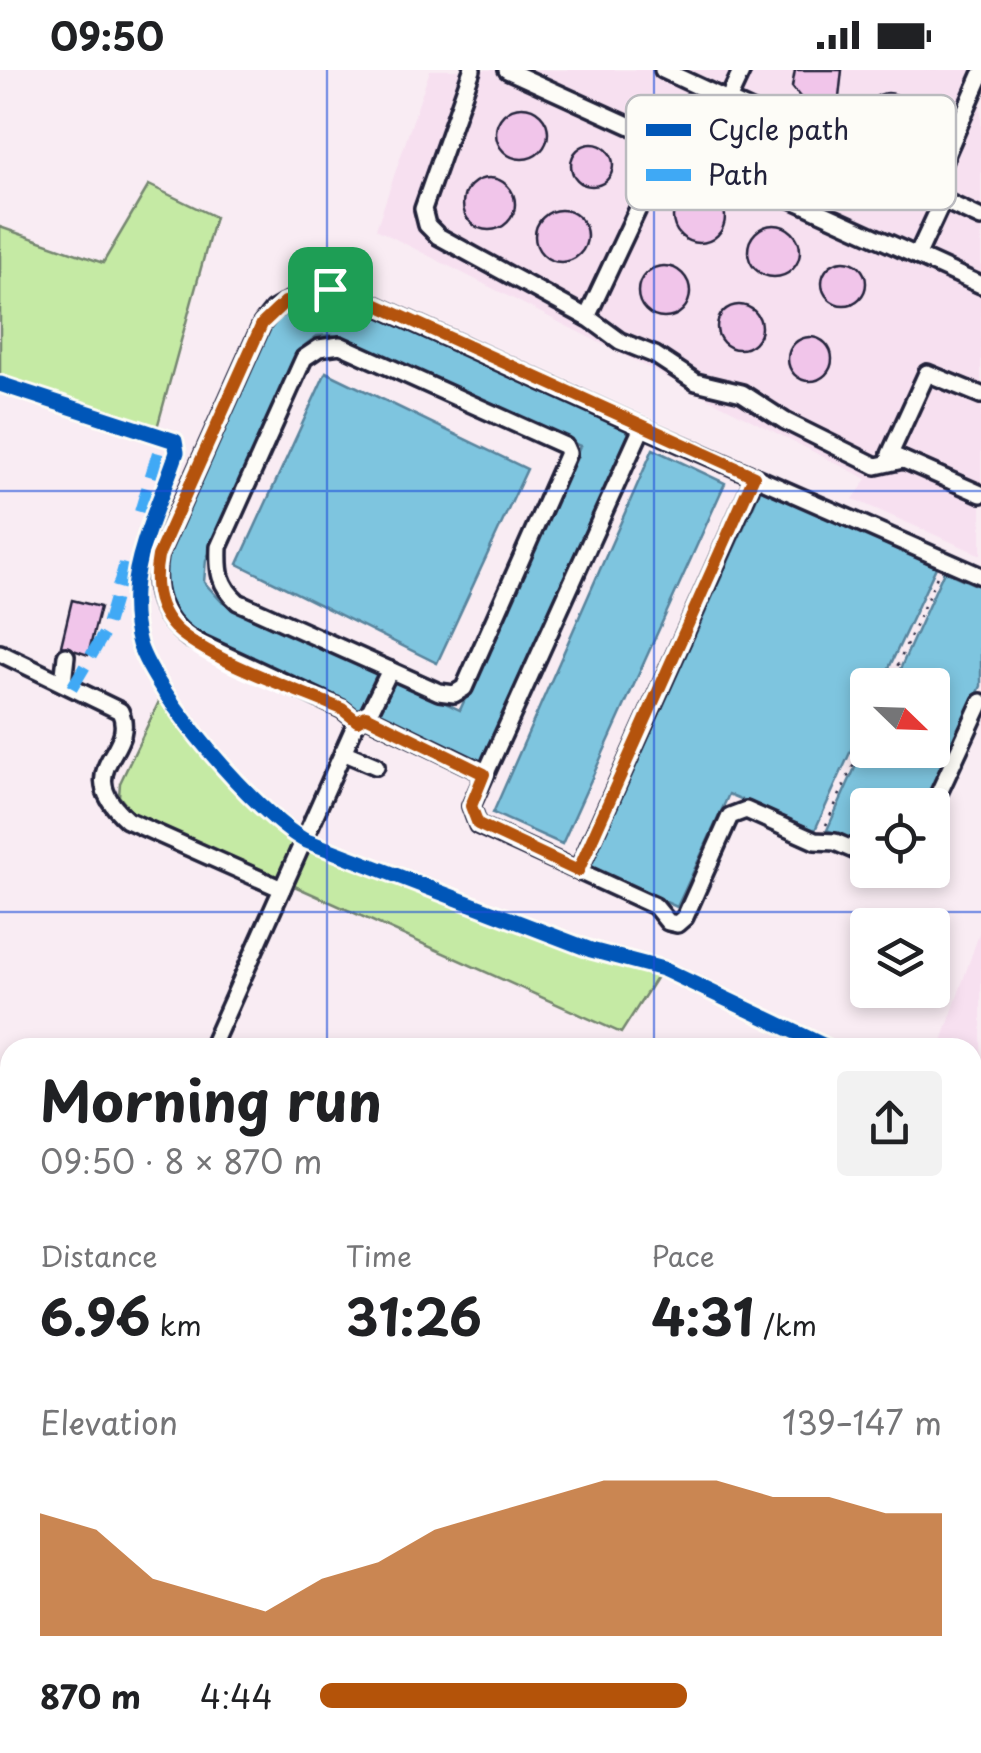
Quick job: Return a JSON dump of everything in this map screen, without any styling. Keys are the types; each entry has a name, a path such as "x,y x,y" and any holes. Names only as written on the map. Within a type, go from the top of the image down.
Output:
{"street":[{"path":"472,70 427,194 427,224 447,242 587,317 696,382 742,393 785,421 876,466 903,460"},
{"path":"508,70 626,124"},
{"path":"663,70 717,95"},
{"path":"730,95 742,70"},
{"path":"956,143 981,75"},
{"path":"956,206 981,218"},
{"path":"587,317 637,210"},
{"path":"816,210 981,285"},
{"path":"917,256 932,210"},
{"path":"484,774 188,638 174,627 156,591 158,556 242,364 273,310 316,290 342,290 981,576"},
{"path":"340,346 565,446 568,453 464,688 454,694 439,692 390,670 238,602 225,590 218,572 219,546 304,358 320,348 340,346"},
{"path":"981,394 927,373 890,454 981,494"},
{"path":"646,429 640,432 484,774 471,806 478,824 655,906 668,922 677,924 685,917 730,816 746,810 850,850"},
{"path":"578,871 754,476"},
{"path":"0,652 120,711 124,718 103,769 105,795 114,809 128,820 282,888"},
{"path":"62,683 66,656"},
{"path":"215,1038 343,752 390,670"},
{"path":"941,788 981,702"},
{"path":"343,752 376,766"}],"path":[{"path":"897,668 944,561"},
{"path":"820,840 852,768"}],"shaded area":[{"path":"430,70 981,70 981,555 853,499 867,479 376,229"},
{"path":"981,928 981,1038 943,1038"}],"green space":[{"path":"149,185 215,217 157,428 0,379 0,227 103,263"},
{"path":"163,693 249,802 299,842 280,883 134,815 119,796 120,783"},
{"path":"306,846 592,958 658,975 621,1033 290,884"}],"water":[{"path":"345,297 635,425 483,765 378,717 396,679 460,710 580,446 333,335 317,336 305,345 206,560 204,582 221,601 378,671 360,710 202,638 180,619 167,599 163,576 168,548 267,326 305,299"},
{"path":"326,372 527,469 437,663 238,564"},
{"path":"653,449 725,483 562,844 493,813"},
{"path":"762,487 937,565 889,668 850,668 850,753 815,830 729,794 677,907 590,868"},
{"path":"944,571 981,587 981,686 950,754 950,668 901,668"},
{"path":"855,768 944,768 935,788 850,788 850,840 827,830"}],"building":[{"path":"795,70 842,70 839,95 798,95 792,87"},
{"path":"522,107 540,115 548,133 540,151 522,159 504,151 496,133 504,115"},
{"path":"592,144 607,150 613,165 607,180 592,186 577,180 571,165 577,150"},
{"path":"489,178 508,185 515,204 508,223 489,230 470,223 463,204 470,185"},
{"path":"561,210 580,217 587,236 580,255 561,262 542,255 535,236 542,217"},
{"path":"674,210 724,210 723,227 709,241 689,241 675,227"},
{"path":"774,225 793,232 800,251 793,270 774,277 755,270 748,251 755,232"},
{"path":"844,261 859,268 866,283 859,298 844,305 829,298 822,283 829,268"},
{"path":"664,266 683,273 690,292 683,311 664,318 645,311 638,292 645,273"},
{"path":"739,305 754,312 761,327 754,342 739,349 724,342 717,327 724,312"},
{"path":"810,337 825,344 832,359 825,374 810,381 795,374 788,359 795,344"},
{"path":"72,600 100,607 88,655 61,646"}],"marked path":[{"path":"140,512 159,449"},
{"path":"72,688 105,632 126,560"}],"cycle path":[{"path":"0,384 175,441 177,452 136,575 134,611 139,644 165,693 186,722 235,780 284,826 304,840 591,950 663,969 808,1038"}],"route":[{"path":"330,289 355,295 754,476 578,871 478,824 471,806 484,774 366,716 357,721 342,709 206,649 174,627 162,610 156,591 158,556 262,324 285,302 301,294 330,289"}]}
